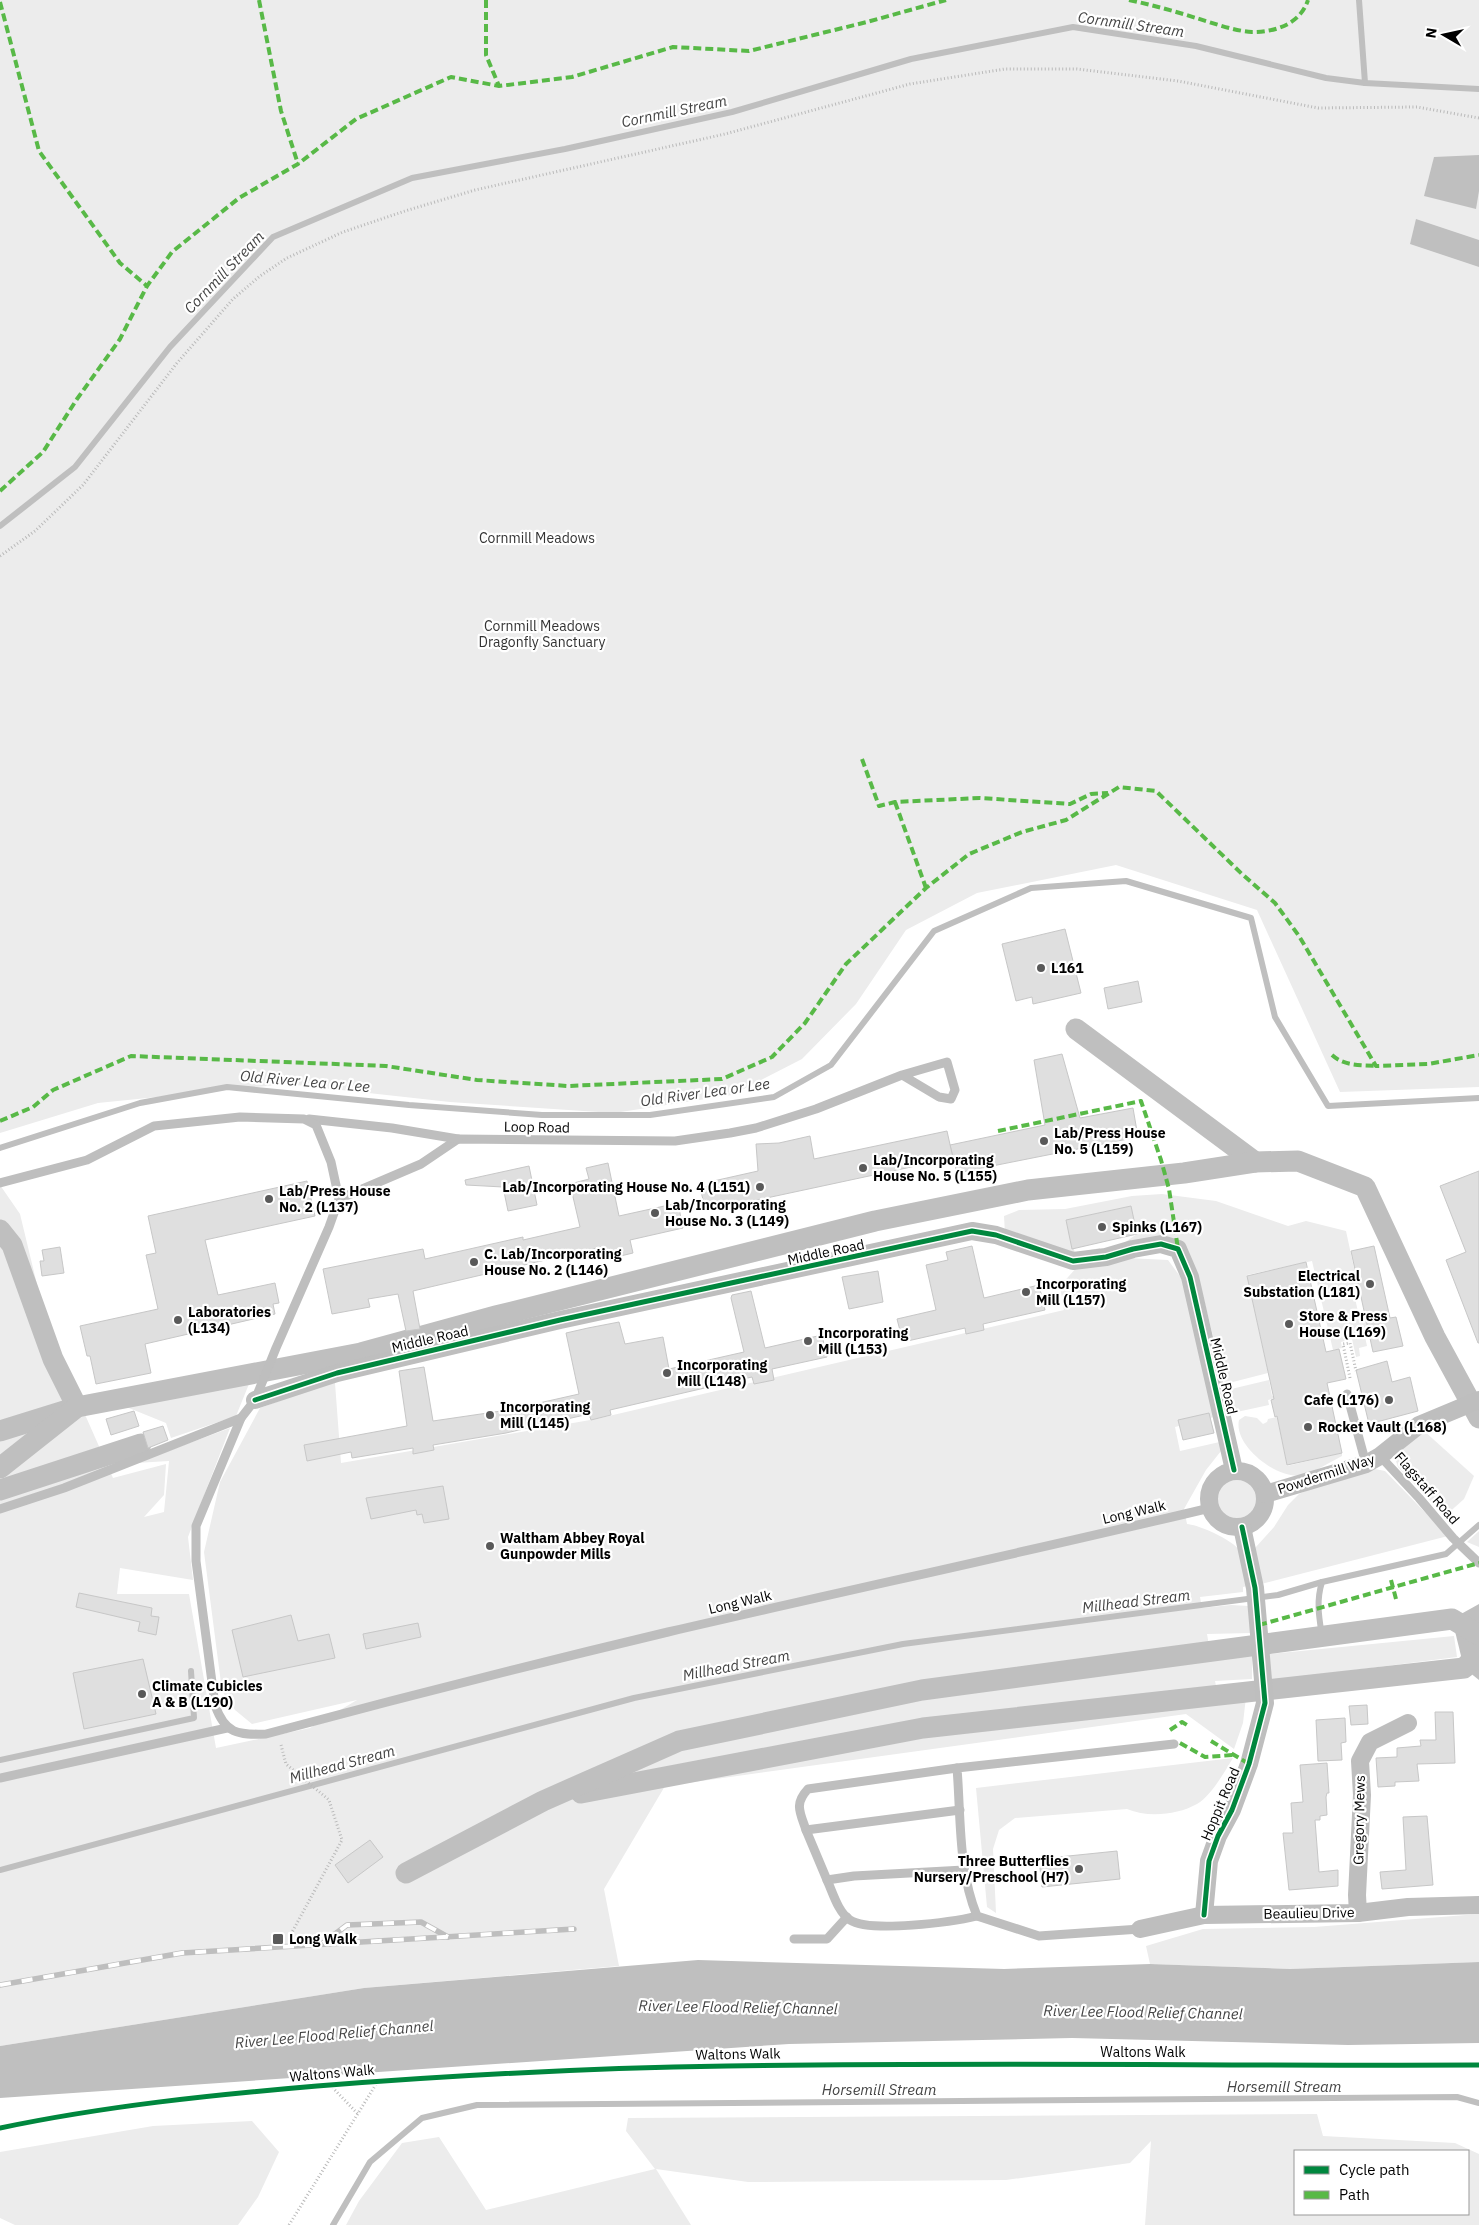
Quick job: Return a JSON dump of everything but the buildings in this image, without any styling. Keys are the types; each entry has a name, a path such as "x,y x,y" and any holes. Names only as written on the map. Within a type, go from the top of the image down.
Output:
{"street":[{"name":"Middle Road","path":"258,1393 337,1372 522,1329 972,1231 996,1235 1073,1261 1106,1257 1160,1244 1178,1249 1190,1277 1234,1470"},
{"name":"Powdermill Way","path":"1265,1494 1373,1460 1419,1425 1479,1400"},
{"path":"1234,1470 1251,1474 1263,1486 1265,1494 1266,1503 1258,1519 1242,1527 1224,1524 1216,1519 1210,1508 1209,1494 1212,1485 1218,1478 1234,1470"},
{"name":"Hoppit Road","path":"1204,1915 1209,1861 1218,1836 1232,1810 1249,1764 1265,1703 1255,1588 1242,1527"},
{"name":"Gregory Mews","path":"1358,1913 1362,1796 1360,1760 1370,1742 1408,1723"},
{"name":"Beaulieu Drive","path":"1140,1929 1204,1915 1358,1913 1408,1907 1479,1904"}],"lane":[{"name":"Loop Road","path":"0,1183 87,1160 154,1126 240,1117 304,1119 392,1128 458,1139 675,1141 756,1128 807,1112 902,1075 947,1062 955,1090 951,1099 939,1097 902,1075"},
{"path":"0,1778 227,1728 220,1719 215,1705 196,1561 196,1526 241,1418 258,1393 329,1227 339,1199 331,1162 316,1125 304,1119"},
{"path":"339,1199 421,1164 458,1139"},
{"path":"1347,1394 1373,1460"},
{"path":"0,1509 64,1488 241,1418"},
{"name":"Flagstaff Road","path":"1373,1460 1475,1560"},
{"name":"Long Walk","path":"227,1728 236,1732 251,1734 277,1731 669,1632 979,1563 1210,1508"},
{"path":"1140,1929 1039,1936 977,1916 935,1924 870,1925 851,1921 842,1913 806,1830 799,1808 800,1798 808,1789 957,1768 1174,1744"},
{"path":"957,1768 964,1870 969,1896 977,1916"},
{"path":"806,1830 960,1810"},
{"path":"827,1880 854,1876 964,1870"},
{"path":"794,1939 827,1938 847,1917"}],"path":[{"path":"0,556 35,531 83,485 177,363 234,299 260,276 288,258 342,232 405,210 475,190 725,134 910,84 1005,69 1078,69 1178,81 1318,108 1417,107 1479,118"},
{"path":"1350,1378 1343,1344 1350,1343 1356,1371"},
{"path":"277,1731 286,1764 329,1800 342,1840 290,1936"},
{"path":"290,2225 378,2081"},
{"path":"330,2085 358,2114"}],"green space":[{"name":"Cornmill Meadows","path":"0,0 1479,0 1479,1087 1340,1092 1257,910 1116,865 977,893 906,930 856,1004 802,1059 732,1095 614,1113 450,1102 287,1084 98,1103 0,1133"},
{"path":"0,1185 20,1214 54,1355 79,1401 113,1478 166,1464 164,1495 144,1517 164,1512 169,1461 136,1463 230,1428 188,1537 193,1580 120,1568 117,1594 189,1594 216,1748 310,1728 357,1700 252,1724 235,1710 222,1691 204,1552 220,1482 260,1408 323,1385 335,1383 341,1463 596,1419 1064,1310 1060,1286 1078,1266 1127,1258 1168,1260 1185,1283 1214,1417 1175,1427 1180,1451 1224,1441 1221,1451 1206,1470 1184,1509 1187,1524 1209,1531 1227,1540 1240,1550 1245,1562 1247,1586 1243,1587 1243,1592 1200,1597 1202,1608 1231,1605 1249,1606 1252,1633 1207,1634 1211,1657 1252,1655 1252,1679 1215,1681 1219,1700 1246,1697 1243,1723 1234,1749 1186,1714 665,1786 604,1889 619,1966 364,1988 0,2046"},
{"path":"1162,1194 1216,1201 1288,1226 1306,1221 1346,1231 1359,1291 1354,1293 1359,1317 1365,1316 1368,1331 1364,1332 1367,1346 1359,1348 1360,1356 1356,1357 1352,1339 1341,1342 1342,1348 1333,1350 1312,1261 1247,1275 1268,1373 1225,1384 1198,1276 1189,1256 1124,1243 1137,1234 1131,1206 1066,1220 1075,1253 1100,1248 1101,1252 1074,1257 1005,1234 1004,1216 1019,1210 1065,1209 1132,1196"},
{"path":"251,1379 236,1416 171,1438 166,1423 119,1404"},
{"path":"1269,1380 1272,1396 1280,1394 1280,1397 1268,1400 1269,1405 1232,1413 1227,1390"},
{"path":"1245,1416 1257,1418 1263,1424 1268,1419 1277,1417 1287,1466 1342,1453 1342,1456 1303,1475 1282,1473 1260,1460 1243,1440 1239,1430 1239,1420"},
{"path":"1423,1430 1474,1476 1464,1499 1445,1516 1398,1467 1395,1458 1400,1449"},
{"path":"1375,1469 1385,1471 1448,1536 1261,1584 1255,1548 1274,1527 1288,1505 1299,1494 1315,1487"},
{"path":"1233,1475 1243,1475 1252,1479 1258,1485 1262,1499 1258,1513 1252,1519 1243,1523 1233,1523 1224,1519 1218,1513 1214,1504 1214,1494 1218,1485 1224,1479"},
{"path":"1479,1531 1479,1547 1467,1542"},
{"path":"1454,1636 1457,1657 1269,1681 1269,1654"},
{"path":"1233,1758 1207,1795 1197,1804 1181,1811 1144,1814 1127,1809 1015,1818 999,1830 993,1849 996,1913 987,1907 976,1788"},
{"path":"1479,1914 1479,1962 1290,1969 1150,1964 1146,1946 1203,1929 1314,1927"},
{"path":"1317,2114 1323,2136 1455,2143 1479,2154 1479,2225 1145,2225 1151,2141 1130,2163 1006,2180 748,2182 656,2169 691,2225 346,2225 359,2201 402,2143 439,2137 486,2210 655,2169 626,2131 628,2118"},
{"path":"252,2121 279,2152 258,2197 238,2225 15,2225 0,2218 0,2152 153,2126"}],"water":[{"path":"1479,155 1479,191 1476,209 1424,196 1434,157"},
{"path":"1416,219 1479,240 1479,267 1410,244"},
{"path":"1479,1604 1479,1680 1464,1668 1452,1619"},
{"name":"River Lee Flood Relief Channel","path":"698,1960 1004,1969 1150,1964 1290,1969 1479,1962 1479,2043 1348,2045 1072,2038 789,2044 0,2098 0,2046 364,1988"}],"waterway":[{"path":"1359,0 1365,83"},
{"name":"Cornmill Stream","path":"0,526 75,467 170,347 273,237 412,178 565,149 732,112 911,59 1073,27 1196,46 1326,78 1365,83 1479,89"},
{"name":"Old River Lea or Lee","path":"0,1148 140,1103 227,1087 409,1105 542,1115 650,1115 774,1097 831,1065 934,931 1031,888 1126,881 1251,918 1275,1017 1328,1106 1479,1098"},
{"path":"1076,1029 1255,1162"},
{"path":"0,1468 77,1407 361,1353 496,1316 875,1221 1028,1190 1184,1173 1255,1162 1298,1161 1365,1187 1435,1337 1479,1418"},
{"path":"0,1230 12,1245 53,1359 77,1407 0,1431"},
{"path":"0,1490 141,1444"},
{"name":"Millhead Stream","path":"0,1870 634,1698 903,1644 1278,1595 1322,1582 1446,1554 1479,1525"},
{"path":"1322,1582 1319,1602 1322,1636"},
{"path":"406,1873 543,1801 679,1741 922,1690 1452,1619 1479,1635"},
{"path":"581,1793 923,1728 1464,1668 1479,1653"},
{"path":"0,1760 194,1718 191,1671"},
{"name":"Horsemill Stream","path":"333,2225 370,2162 422,2118 477,2105 1457,2097 1479,2103"}],"railway":[{"path":"323,1943 347,1925 421,1922 448,1937"},
{"path":"0,1985 182,1953 574,1929"}],"marked path":[{"path":"259,0 281,111 298,164"},
{"path":"486,0 486,55 499,86"},
{"path":"0,491 43,452 77,399 120,339 147,286 172,252 239,198 298,164 356,119 451,77 499,86 572,77 673,47 749,51 946,0"},
{"path":"1129,0 1252,32 1261,32 1286,25 1299,15 1308,0"},
{"path":"0,2 39,151 120,263 147,286"},
{"path":"862,759 879,806 895,802 980,798 1070,804 1091,794 1108,793"},
{"path":"0,1121 33,1107 53,1090 131,1056 386,1066 477,1080 568,1086 722,1079 772,1057 805,1023 846,964 926,888 969,854 1022,832 1066,820 1119,787 1156,791 1275,903 1299,936 1376,1066 1428,1064 1479,1055"},
{"path":"895,802 926,888"},
{"path":"1332,1055 1347,1063 1376,1066"},
{"path":"998,1131 1141,1101 1169,1189 1178,1249"},
{"path":"1259,1625 1479,1563"},
{"path":"1391,1580 1396,1599"},
{"path":"1170,1730 1182,1722 1187,1725"},
{"path":"1211,1741 1249,1764"},
{"path":"1180,1743 1205,1757 1233,1755"}],"cycle path":[{"path":"255,1400 337,1373 560,1320 972,1231 996,1235 1073,1261 1106,1257 1133,1249 1161,1244 1178,1249 1190,1277 1234,1470"},
{"path":"1204,1915 1209,1861 1218,1836 1232,1810 1249,1764 1265,1703 1255,1588 1242,1527"},
{"name":"Waltons Walk","path":"0,2128 118,2107 238,2093 317,2086 573,2070 915,2064 1479,2065"}],"place":[{"name":"L161","path":"1041,968"},
{"name":"Lab/Press House No. 5 (L159)","path":"1044,1141"},
{"name":"Lab/Incorporating House No. 5 (L155)","path":"863,1168"},
{"name":"Lab/Incorporating House No. 4 (L151)","path":"760,1187"},
{"name":"Lab/Press House No. 2 (L137)","path":"269,1199"},
{"name":"Lab/Incorporating House No. 3 (L149)","path":"655,1213"},
{"name":"Spinks (L167)","path":"1102,1227"},
{"name":"C. Lab/Incorporating House No. 2 (L146)","path":"474,1262"},
{"name":"Electrical Substation (L181)","path":"1370,1284"},
{"name":"Incorporating Mill (L157)","path":"1026,1292"},
{"name":"Laboratories (L134)","path":"178,1320"},
{"name":"Store & Press House (L169)","path":"1289,1324"},
{"name":"Incorporating Mill (L153)","path":"808,1341"},
{"name":"Incorporating Mill (L148)","path":"667,1373"},
{"name":"Cafe (L176)","path":"1389,1400"},
{"name":"Incorporating Mill (L145)","path":"490,1415"},
{"name":"Rocket Vault (L168)","path":"1308,1427"},
{"name":"Waltham Abbey Royal Gunpowder Mills","path":"490,1546"},
{"name":"Climate Cubicles A & B (L190)","path":"142,1694"},
{"name":"Three Butterflies Nursery/Preschool (H7)","path":"1079,1869"},
{"name":"Long Walk","path":"278,1939"}],"park label":[{"name":"Cornmill Meadows Dragonfly Sanctuary","path":"542,634"}]}
